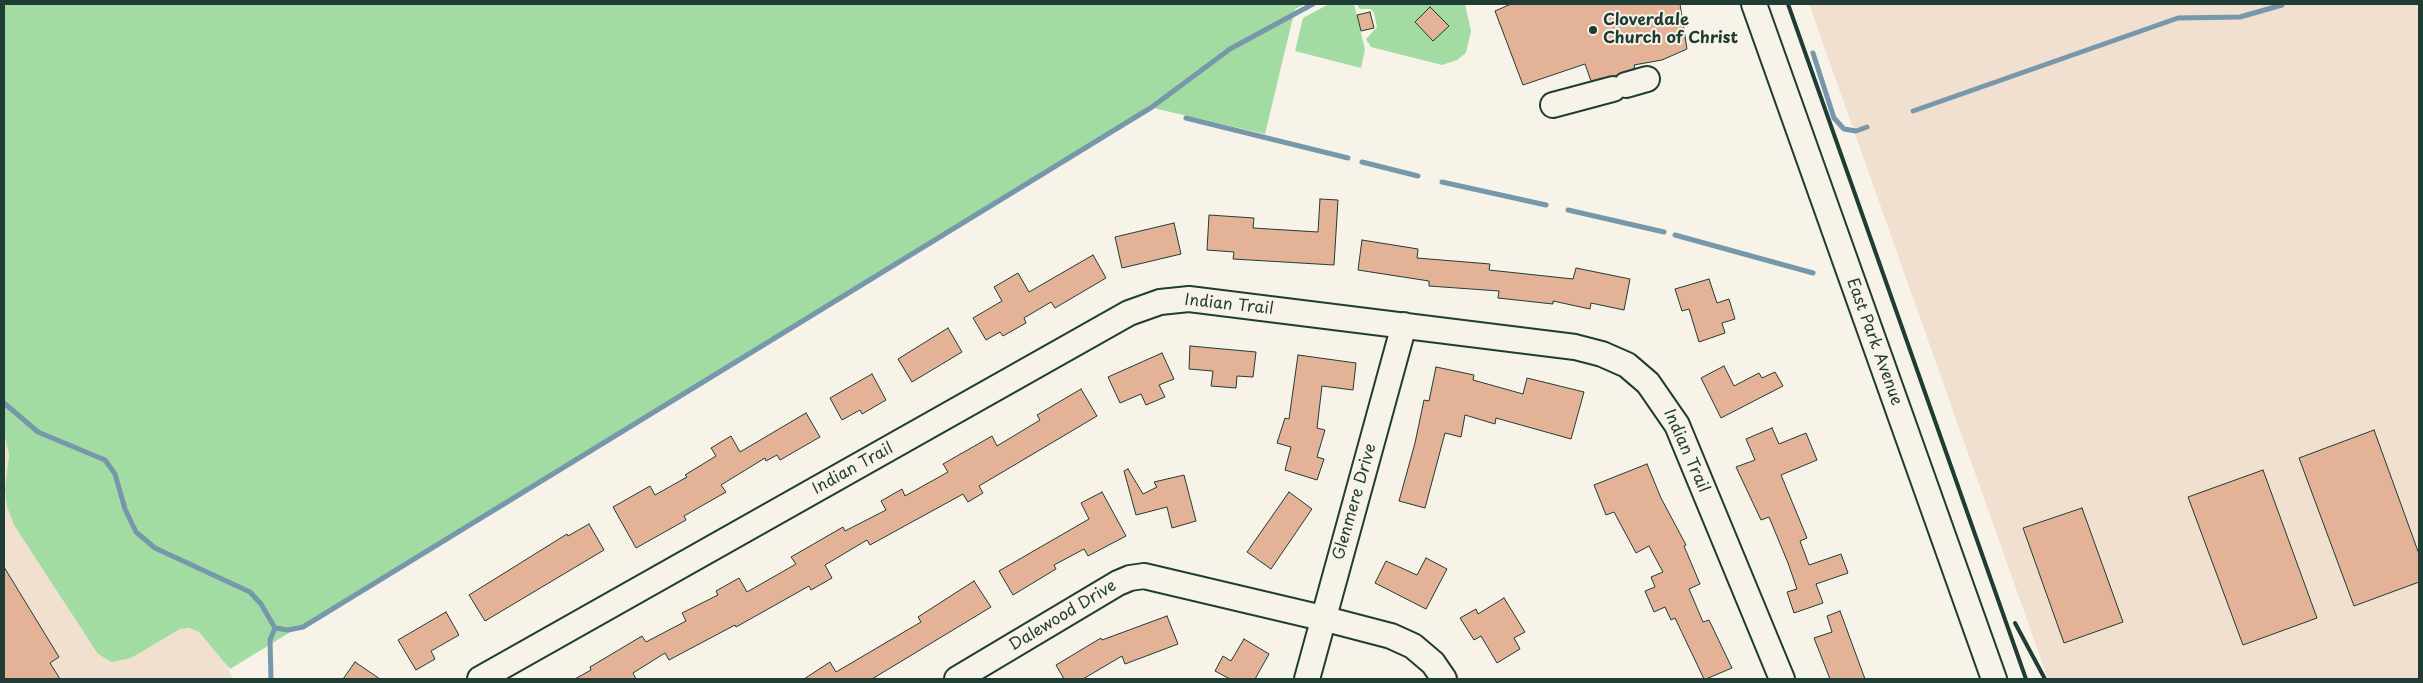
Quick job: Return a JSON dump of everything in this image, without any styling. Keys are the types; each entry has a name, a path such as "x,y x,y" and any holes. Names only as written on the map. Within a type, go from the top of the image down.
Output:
{"street":[{"name":"East Park Avenue","path":"1754,4 1994,679"},
{"path":"1553,105 1629,84"},
{"name":"Indian Trail","path":"480,679 1121,318 1144,307 1174,300 1189,299 1575,347 1602,354 1627,365 1648,383 1664,403 1677,425 1782,679"},
{"name":"Glenmere Drive","path":"1307,679 1322,618 1404,325"},
{"name":"Dalewood Drive","path":"957,679 1130,578 1144,576 1391,636 1414,646 1433,663 1444,679"}],"shaded area":[{"path":"1809,4 2419,4 2419,679 2048,679"},
{"path":"4,433 9,455 5,489 7,507 14,525 131,658 180,629 189,628 199,632 223,658 233,679 4,679"}],"green space":[{"path":"4,4 1305,4 1295,9 1265,134 1149,107 230,669 199,632 189,628 180,629 131,658 112,662 98,654 14,525 7,507 5,489 9,455 4,433"},
{"path":"1329,4 1354,4 1365,50 1361,68 1295,51 1303,18"},
{"path":"1356,4 1465,4 1471,31 1466,53 1457,60 1442,65 1371,47 1366,39 1377,27 1374,13 1371,9 1360,9"}],"building":[{"name":"Cloverdale Church of Christ","path":"1511,4 1680,4 1687,49 1662,60 1634,65 1635,68 1616,76 1591,81 1585,64 1523,85 1495,11"},
{"path":"1430,7 1449,26 1433,41 1415,22"},
{"path":"1370,12 1374,28 1361,31 1357,15"},
{"path":"1320,199 1338,200 1334,265 1233,259 1234,252 1207,250 1209,215 1254,218 1253,228 1318,232"},
{"path":"1174,223 1181,254 1122,268 1115,237"},
{"path":"1362,240 1418,249 1417,258 1490,264 1489,270 1573,279 1576,268 1630,279 1624,310 1591,303 1590,309 1553,301 1553,304 1498,298 1499,291 1429,286 1429,281 1358,270"},
{"path":"1093,255 1106,278 1055,308 1051,302 1024,318 1026,323 1003,336 1000,332 986,340 973,318 1002,301 994,287 1018,273 1029,292"},
{"path":"1709,279 1717,303 1729,299 1735,319 1722,323 1725,333 1699,342 1689,309 1682,311 1675,289"},
{"path":"948,328 962,352 912,382 898,359"},
{"path":"1190,346 1256,352 1253,377 1237,376 1236,388 1211,386 1213,371 1189,369"},
{"path":"1162,353 1174,379 1159,385 1165,397 1146,405 1141,394 1120,403 1108,377"},
{"path":"1298,355 1356,363 1353,390 1322,386 1317,428 1325,430 1317,457 1324,459 1317,480 1285,470 1291,447 1277,443 1285,418 1289,419"},
{"path":"1724,366 1734,386 1759,373 1762,378 1775,372 1783,386 1721,418 1701,378"},
{"path":"1436,367 1474,375 1473,380 1523,394 1527,378 1584,392 1571,439 1496,418 1495,424 1465,415 1461,437 1445,433 1425,508 1399,501 1415,443 1424,400 1429,401"},
{"path":"872,374 886,400 862,414 860,410 842,420 830,398"},
{"path":"1081,389 1097,416 979,486 983,493 968,502 963,494 870,545 867,540 825,565 832,578 811,590 809,586 736,627 735,625 669,660 665,653 633,673 636,679 575,679 591,670 590,667 642,636 646,642 686,621 682,613 718,595 716,591 739,578 747,592 796,564 791,557 843,527 845,531 886,510 881,501 902,489 905,496 948,472 943,464 992,436 997,446 1040,420 1037,415"},
{"path":"806,413 820,437 780,460 777,455 766,461 765,458 721,485 726,492 684,516 686,520 636,548 613,507 650,486 655,495 687,477 685,475 716,456 711,448 731,436 740,452"},
{"path":"1772,428 1779,444 1806,433 1817,460 1781,475 1807,538 1800,541 1809,565 1841,554 1848,573 1816,584 1823,603 1794,613 1787,592 1797,589 1788,563 1769,517 1761,520 1736,467 1755,460 1746,439"},
{"path":"2374,430 2419,554 2419,582 2354,606 2299,458"},
{"path":"1647,464 1661,498 1686,545 1684,546 1700,584 1689,589 1703,622 1709,620 1732,668 1706,679 1704,679 1675,618 1671,620 1665,607 1654,612 1645,591 1655,587 1651,577 1663,572 1649,546 1636,553 1614,512 1606,515 1594,485"},
{"path":"1128,469 1143,494 1157,487 1154,482 1184,475 1196,521 1172,528 1167,507 1136,515 1124,471"},
{"path":"2263,470 2317,618 2243,645 2188,497"},
{"path":"1102,492 1126,536 1088,556 1084,549 1054,565 1056,569 1013,595 999,571 1089,519 1081,503"},
{"path":"1289,492 1312,509 1271,569 1247,552"},
{"path":"2082,508 2123,622 2064,643 2023,528"},
{"path":"589,524 604,550 485,621 469,595 567,534 568,536"},
{"path":"1426,558 1447,569 1426,609 1375,583 1386,561 1417,575"},
{"path":"4,567 59,657 50,663 60,679 4,679"},
{"path":"974,581 991,607 872,679 804,679 830,662 836,672 921,622 918,617"},
{"path":"1504,598 1525,632 1514,638 1520,649 1497,663 1481,636 1474,640 1460,618 1476,609 1478,614"},
{"path":"1840,611 1865,679 1830,679 1814,638 1832,632 1827,616"},
{"path":"446,612 459,635 431,651 435,659 416,670 398,640"},
{"path":"1167,616 1178,644 1125,664 1122,656 1083,679 1064,679 1056,665 1101,638 1102,640"},
{"path":"1244,639 1269,654 1255,679 1230,679 1215,671 1223,656 1231,661"},
{"path":"355,662 380,679 343,679"}],"waterway":[{"path":"275,628 288,630 303,627 1152,107 1230,49 1313,4"},
{"path":"1913,111 2178,18 2240,17 2282,5"},
{"path":"1813,53 1834,118 1844,129 1856,131 1867,127"},
{"path":"1186,118 1348,158"},
{"path":"1362,162 1418,176"},
{"path":"1442,182 1546,205"},
{"path":"1568,210 1664,232"},
{"path":"1675,235 1813,273"},
{"path":"4,403 38,432 105,460 115,474 125,509 136,532 155,548 250,592 261,604 275,628"},
{"path":"271,679 270,640 275,628"}],"railway":[{"path":"1788,4 2026,679"},
{"path":"2015,623 2045,679"}],"place":[{"name":"Cloverdale Church of Christ","path":"1593,30"}]}
